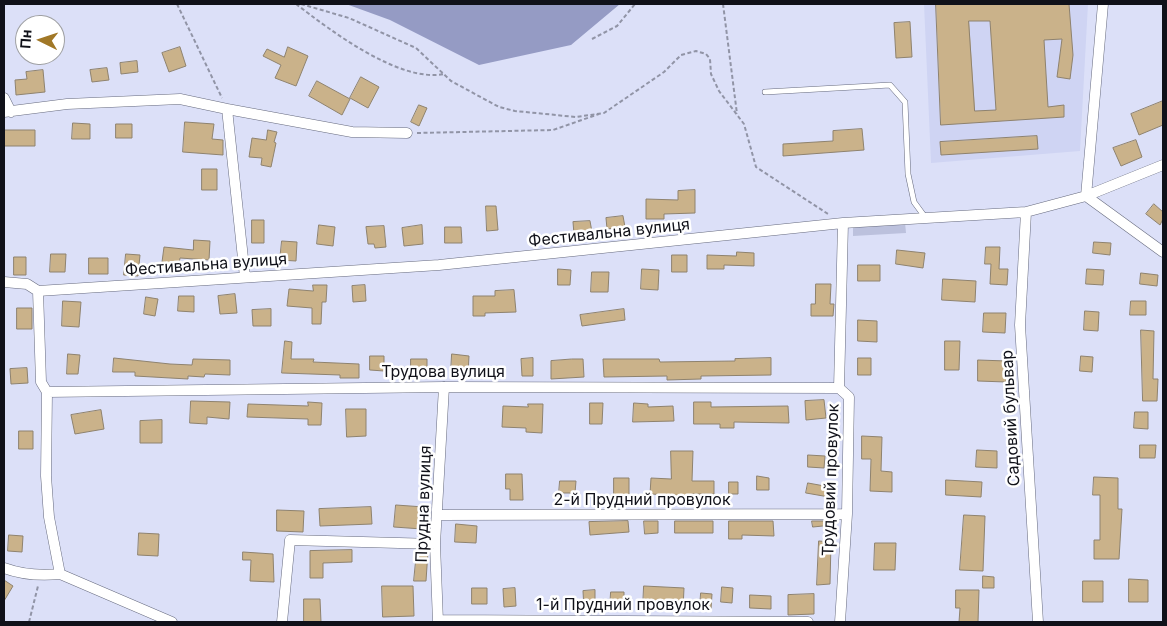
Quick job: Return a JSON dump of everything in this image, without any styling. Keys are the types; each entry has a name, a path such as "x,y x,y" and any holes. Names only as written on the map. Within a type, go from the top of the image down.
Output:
{"street":[{"path":"1104,4 1086,196 1163,252"},
{"path":"4,98 7,112 67,104 180,99 352,132 407,133"},
{"path":"227,109 245,277"},
{"name":"Фестивальна вулиця","path":"38,291 440,265 843,223 1026,212 1086,196 1163,165"},
{"name":"Садовий бульвар","path":"1026,212 1020,325 1038,622"},
{"name":"Трудовий провулок","path":"840,622 847,514 849,397 839,388 843,223"},
{"path":"4,282 27,284 38,291 41,382 47,392 46,476 50,517 60,574"},
{"name":"Трудова вулиця","path":"47,392 444,387 839,388"},
{"name":"Прудна вулиця","path":"438,621 435,544 444,387"},
{"name":"2-й Прудний провулок","path":"438,515 847,514"},
{"path":"282,622 290,540 435,544"},
{"path":"4,568 16,573 40,576 60,574 172,622"},
{"name":"1-й Прудний провулок","path":"438,621 808,622"}],"lane":[{"path":"765,92 890,85 905,102 908,174 914,202 925,218"}],"path":[{"path":"177,4 227,109"},
{"path":"296,4 339,37 376,57 406,70 434,76 444,74"},
{"path":"301,4 349,18 416,48 451,81 499,107 515,111 576,116 604,113"},
{"path":"592,39 617,26 635,4"},
{"path":"723,4 738,117"},
{"path":"407,133 451,134 553,130 604,113 664,72 681,55 696,51 706,54 710,59 715,82 749,136 756,167 843,223"},
{"path":"28,622 40,576"}],"shaded area":[{"path":"346,4 620,4 571,45 479,65 390,20"},
{"path":"924,4 1088,4 1080,151 931,163"},
{"path":"905,222 906,233 853,236 853,225"}],"building":[{"path":"936,4 1069,4 1073,55 1070,79 1057,77 1062,39 1044,40 1048,107 1064,105 1064,117 941,125","holes":["969,21 990,21 996,110 975,111"]},
{"path":"910,22 912,57 896,58 894,23"},
{"path":"180,47 186,66 169,72 162,53"},
{"path":"288,47 308,56 296,86 275,78 281,65 263,56 267,49 284,57"},
{"path":"137,61 138,72 121,74 120,63"},
{"path":"107,68 109,80 92,82 90,70"},
{"path":"43,70 45,92 16,95 15,80 27,79 26,72"},
{"path":"361,77 379,87 368,108 350,98"},
{"path":"317,81 350,99 342,115 309,96"},
{"path":"1163,101 1163,125 1139,135 1131,114"},
{"path":"419,105 427,108 419,126 411,122"},
{"path":"185,122 214,124 212,139 223,140 223,155 183,152"},
{"path":"73,123 90,124 90,139 72,139"},
{"path":"116,124 132,124 132,138 116,138"},
{"path":"862,129 864,150 783,156 783,144 833,141 833,131"},
{"path":"4,130 35,130 35,146 4,146"},
{"path":"268,130 277,132 271,167 261,165 262,158 249,157 252,138 266,140"},
{"path":"1037,136 1038,149 941,155 940,142"},
{"path":"1136,140 1142,157 1121,166 1113,148"},
{"path":"202,169 217,169 217,190 202,190"},
{"path":"695,190 695,213 664,214 664,219 646,219 646,199 678,200 678,191"},
{"path":"1154,204 1163,212 1163,219 1160,225 1146,214"},
{"path":"486,206 496,206 498,230 487,231"},
{"path":"623,216 625,227 607,229 606,218"},
{"path":"252,220 264,220 264,243 252,243"},
{"path":"590,221 592,232 574,234 573,222"},
{"path":"319,225 335,227 333,246 317,244"},
{"path":"422,225 423,244 404,246 402,228"},
{"path":"384,226 386,247 375,248 374,244 368,244 366,227"},
{"path":"445,227 461,227 462,243 445,243"},
{"path":"194,240 210,241 209,260 180,258 179,264 162,262 164,247 193,250"},
{"path":"282,241 297,242 296,261 280,260"},
{"path":"1094,242 1111,243 1110,255 1093,253"},
{"path":"986,247 1000,247 999,269 1008,269 1007,285 990,284 991,264 985,264"},
{"path":"897,250 925,253 923,268 896,264"},
{"path":"737,252 754,253 754,266 724,265 724,269 707,269 707,255 736,256"},
{"path":"51,254 66,254 65,272 50,272"},
{"path":"126,254 140,255 138,276 124,275"},
{"path":"672,255 687,255 687,272 672,272"},
{"path":"14,257 26,257 26,275 14,275"},
{"path":"89,258 108,258 108,274 89,274"},
{"path":"858,265 880,265 880,281 858,281"},
{"path":"558,269 571,270 570,285 558,285"},
{"path":"642,269 659,270 658,290 641,289"},
{"path":"1087,269 1104,270 1103,285 1086,284"},
{"path":"592,272 609,272 608,292 591,292"},
{"path":"1141,273 1158,275 1157,286 1140,284"},
{"path":"943,279 976,281 975,302 942,300"},
{"path":"816,284 831,284 830,304 834,304 833,316 811,316 811,304 815,304"},
{"path":"313,285 327,285 326,302 322,302 321,324 312,324 312,308 287,306 289,289 313,291"},
{"path":"365,285 366,301 353,302 352,286"},
{"path":"514,290 516,312 485,313 485,316 473,316 473,296 495,296 495,291"},
{"path":"235,294 237,313 220,314 218,296"},
{"path":"179,296 194,296 194,312 178,311"},
{"path":"146,297 158,299 155,316 144,314"},
{"path":"63,301 81,302 79,327 62,326"},
{"path":"1131,301 1146,301 1146,315 1130,315"},
{"path":"17,308 32,308 32,329 17,329"},
{"path":"271,309 271,326 253,326 252,310"},
{"path":"624,309 625,320 582,326 580,315"},
{"path":"1085,311 1099,312 1098,331 1084,330"},
{"path":"984,313 1006,313 1005,333 983,332"},
{"path":"858,320 877,321 877,342 858,341"},
{"path":"1141,330 1154,331 1153,379 1158,379 1157,401 1143,401"},
{"path":"285,341 292,342 291,359 314,359 313,362 359,364 359,378 340,378 340,375 282,373"},
{"path":"945,341 960,341 959,370 945,370"},
{"path":"68,354 80,355 78,374 67,374"},
{"path":"452,354 469,356 468,374 451,372"},
{"path":"370,356 384,356 384,371 370,370"},
{"path":"1081,356 1093,357 1092,372 1080,371"},
{"path":"114,358 192,365 193,359 230,360 230,375 205,374 204,377 188,376 188,379 135,376 135,372 113,372"},
{"path":"533,358 533,376 522,376 521,359"},
{"path":"771,358 771,375 701,376 701,379 667,380 667,376 604,377 603,359 659,359 660,362 735,361 735,359"},
{"path":"858,358 871,358 871,375 858,375"},
{"path":"411,359 427,359 427,371 411,371"},
{"path":"583,359 584,377 551,379 551,361"},
{"path":"978,360 1007,361 1006,382 978,381"},
{"path":"27,368 28,383 11,384 10,369"},
{"path":"824,400 826,418 806,420 805,401"},
{"path":"191,401 230,402 229,419 207,417 207,424 190,423"},
{"path":"308,402 322,403 321,425 308,425 308,419 247,417 248,404 308,406"},
{"path":"694,402 711,402 711,407 788,406 789,423 734,422 734,428 720,428 720,424 694,424"},
{"path":"590,403 603,403 602,424 590,424"},
{"path":"634,403 648,404 648,407 673,406 674,421 633,422"},
{"path":"528,404 543,404 542,433 526,432 526,428 502,427 503,406 528,407"},
{"path":"346,409 366,409 366,436 347,437"},
{"path":"101,410 104,429 75,434 71,415"},
{"path":"1135,412 1148,412 1148,429 1134,428"},
{"path":"162,420 162,443 140,443 140,421"},
{"path":"19,431 33,431 33,449 19,449"},
{"path":"862,436 882,437 881,471 892,472 892,492 870,491 871,459 862,459"},
{"path":"1140,445 1156,445 1155,458 1140,458"},
{"path":"977,450 997,451 997,468 976,467"},
{"path":"671,451 693,451 692,481 714,481 714,494 692,494 692,496 650,494 651,478 671,479"},
{"path":"808,455 825,456 824,468 808,467"},
{"path":"506,474 522,474 523,500 510,500 510,489 506,489"},
{"path":"757,476 769,478 769,490 757,490"},
{"path":"1094,477 1118,478 1118,509 1122,509 1119,559 1094,559 1094,540 1100,540 1100,495 1093,495"},
{"path":"614,478 629,478 629,496 614,495"},
{"path":"946,480 982,482 981,497 946,495"},
{"path":"560,481 576,481 575,493 559,493"},
{"path":"729,482 738,482 738,494 729,494"},
{"path":"808,483 830,487 829,497 806,493"},
{"path":"396,505 424,507 422,529 394,527"},
{"path":"371,507 372,524 320,526 319,509"},
{"path":"277,510 304,511 303,532 277,531"},
{"path":"964,515 985,516 983,571 960,570"},
{"path":"628,521 629,532 590,535 589,522"},
{"path":"644,521 658,521 658,533 645,534"},
{"path":"675,521 713,521 713,533 675,533"},
{"path":"729,521 773,521 774,536 742,535 742,539 729,539"},
{"path":"812,521 833,521 833,525 813,527"},
{"path":"456,524 477,526 476,543 455,542"},
{"path":"139,533 159,534 158,556 138,555"},
{"path":"9,535 23,536 22,552 8,551"},
{"path":"819,541 831,542 830,584 817,585"},
{"path":"875,543 896,543 895,570 874,570"},
{"path":"352,550 352,562 323,563 323,578 310,578 310,551"},
{"path":"417,551 428,551 426,581 414,581"},
{"path":"243,552 273,554 274,582 250,581 251,560 243,560"},
{"path":"983,576 994,577 994,588 983,588"},
{"path":"1129,579 1148,580 1148,602 1129,602"},
{"path":"4,580 13,586 4,601"},
{"path":"1083,581 1103,581 1103,602 1083,602"},
{"path":"382,586 413,586 414,616 383,617"},
{"path":"644,586 684,588 683,609 643,608"},
{"path":"722,587 733,588 732,603 721,602"},
{"path":"472,588 487,588 487,604 472,604"},
{"path":"515,588 516,606 504,607 503,589"},
{"path":"595,590 595,608 584,609 583,591"},
{"path":"956,590 979,590 978,622 959,622 960,608 956,608"},
{"path":"611,592 624,592 624,609 610,609"},
{"path":"701,593 712,594 711,609 700,608"},
{"path":"814,594 814,614 788,615 788,595"},
{"path":"750,595 771,596 771,609 750,608"},
{"path":"304,599 320,599 321,622 304,622"}]}
